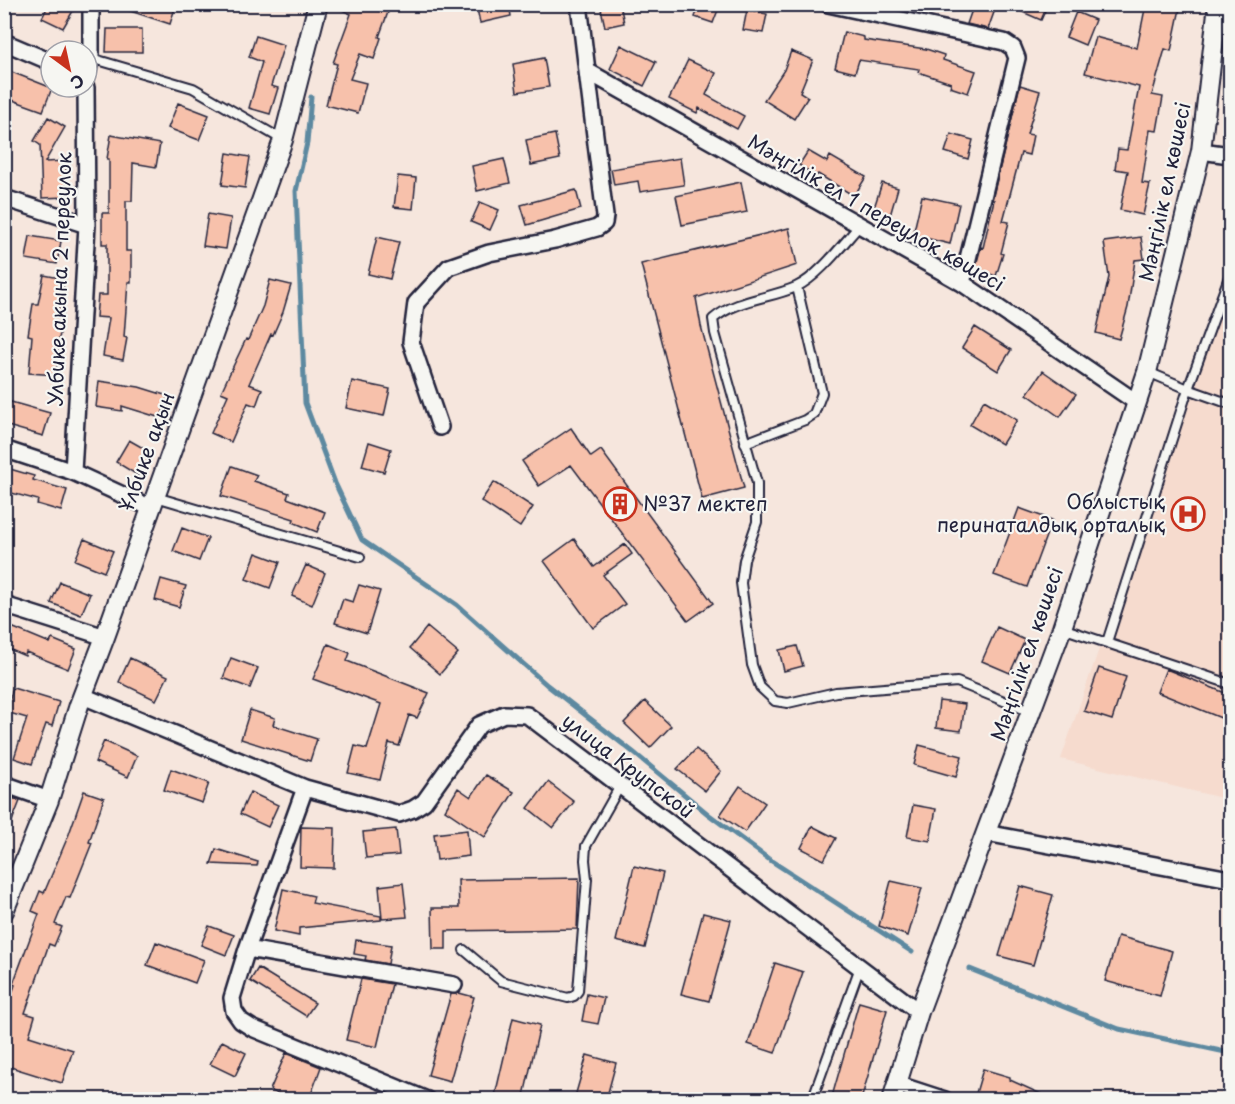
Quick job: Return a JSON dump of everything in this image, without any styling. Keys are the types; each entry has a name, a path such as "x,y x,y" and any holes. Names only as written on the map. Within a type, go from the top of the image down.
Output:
{"street":[{"path":"91,39 92,4"},
{"name":"Ұлбике ақын","path":"4,911 49,800 83,696 283,140 318,4"},
{"path":"440,427 411,342 416,303 450,267 489,253 555,240 597,228 604,223 579,4"},
{"path":"828,4 1004,42 1013,48 1017,58 962,283"},
{"name":"Мәңгілік ел көшесі","path":"894,1092 919,1012 1062,628 1147,372 1201,151 1218,4"},
{"path":"4,42 39,57"},
{"name":"Мәңгілік ел 1 переулок көшесі","path":"587,71 962,283 1136,402"},
{"name":"Улбике акына 2 переулок","path":"73,472 87,225 86,99"},
{"path":"1201,151 1230,155"},
{"path":"4,198 87,225"},
{"path":"4,449 153,502"},
{"path":"4,605 105,637"},
{"name":"улица Крупской","path":"83,696 305,788 399,814 424,802 480,725 504,714 527,715 919,1012"},
{"path":"4,784 49,800"},
{"path":"305,788 247,949 232,998 234,1011 241,1021 252,1028 427,1100"},
{"path":"986,833 1230,879"},
{"path":"247,949 454,985"},
{"path":"894,1092 945,1100"}],"lane":[{"path":"99,60 193,88 283,140"},
{"path":"860,225 823,266 797,286 726,309 713,319 757,483 757,522 744,560 741,583 752,665 760,687 775,701 788,703 836,692 957,682 1032,712"},
{"path":"1107,642 1188,389 1230,274"},
{"path":"745,442 814,414 822,393 797,286"},
{"path":"1147,372 1230,404"},
{"path":"153,502 360,557"},
{"path":"1062,628 1230,684"},
{"path":"464,950 501,981 568,998 578,992 587,879 586,846 620,786"},
{"path":"812,1100 860,967"}],"shaded area":[{"name":"Облыстық перинаталдық орталық","path":"1230,269 1230,800 1061,759"}],"building":[{"path":"49,4 61,4 73,11 63,28 42,18"},
{"path":"118,4 165,4 175,8 170,24 118,7"},
{"path":"329,4 391,4 374,59 360,54 350,79 366,83 358,113 326,105 337,64 333,63 351,14"},
{"path":"476,4 509,4 511,16 480,23"},
{"path":"600,4 620,4 624,23 605,27"},
{"path":"700,4 718,10 713,23 695,17"},
{"path":"974,4 997,4 988,29 967,24"},
{"path":"1004,4 1048,4 1041,20"},
{"path":"1146,4 1181,4 1171,51 1165,49 1152,95 1163,97 1157,131 1150,130 1142,183 1150,184 1143,215 1120,210 1128,171 1115,169 1118,149 1127,150 1139,87 1085,73 1095,37 1137,48"},
{"path":"747,10 767,14 763,33 743,30"},
{"path":"1076,12 1095,20 1085,45 1066,37"},
{"path":"107,29 142,29 142,52 106,52"},
{"path":"844,32 864,37 864,40 926,49 944,55 943,60 976,71 968,93 950,87 951,83 918,72 919,69 859,60 855,73 835,68"},
{"path":"256,36 284,45 271,86 278,88 270,114 249,108 262,62 249,57"},
{"path":"621,45 656,62 644,86 610,69"},
{"path":"791,51 813,60 800,92 808,97 794,119 764,100 784,70"},
{"path":"544,58 549,87 517,92 513,64"},
{"path":"688,60 716,73 706,95 744,116 737,129 699,108 697,113 669,99"},
{"path":"4,69 39,83 39,99 48,99 43,111 4,97"},
{"path":"1020,85 1040,91 1027,134 1033,135 1029,155 1021,153 1003,221 1009,222 996,276 975,269 981,247 983,248 994,200 992,200"},
{"path":"178,103 209,115 199,140 168,128"},
{"path":"48,117 65,127 45,162 66,161 67,197 42,198 40,145 34,141"},
{"path":"555,134 560,159 531,165 526,140"},
{"path":"951,134 973,140 968,159 945,152"},
{"path":"111,135 160,144 156,167 133,163 132,201 126,201 126,251 131,251 131,282 128,282 124,337 127,338 123,360 103,356 109,318 96,317 98,295 107,295 107,244 102,244 102,213 109,213 109,159 107,159"},
{"path":"808,151 827,162 830,156 866,177 854,196 799,165"},
{"path":"227,153 250,157 245,188 222,185"},
{"path":"680,158 684,185 640,192 638,181 614,185 611,169"},
{"path":"504,159 510,183 477,191 472,166"},
{"path":"398,176 416,178 413,209 394,207"},
{"path":"741,182 747,212 682,225 676,196"},
{"path":"882,183 898,188 889,219 872,214"},
{"path":"576,190 581,209 527,225 521,205"},
{"path":"922,196 959,204 950,244 913,235"},
{"path":"480,202 499,210 490,230 471,222"},
{"path":"208,214 231,218 226,249 203,246"},
{"path":"789,228 797,265 696,298 701,326 744,488 702,499 641,264"},
{"path":"30,236 61,241 57,264 26,259"},
{"path":"377,237 399,242 390,279 368,274"},
{"path":"1141,237 1144,259 1135,260 1128,307 1119,339 1096,333 1109,277 1104,242"},
{"path":"44,275 65,279 59,308 64,309 56,375 29,373 32,336 28,335 33,304 38,304"},
{"path":"270,280 291,285 283,312 249,384 262,389 256,406 248,403 231,442 211,433 228,395 221,392 263,306"},
{"path":"975,327 1011,350 998,371 962,348"},
{"path":"1043,371 1076,394 1060,417 1027,394"},
{"path":"99,381 139,387 168,396 161,418 122,406 122,411 96,407"},
{"path":"352,381 390,389 384,416 346,408"},
{"path":"4,400 50,413 43,436 4,425"},
{"path":"984,400 1017,420 1002,444 970,425"},
{"name":"№37 мектеп","path":"571,428 591,457 601,450 713,603 688,621 571,465 539,486 522,461"},
{"path":"129,440 152,453 139,476 116,462"},
{"path":"369,442 391,449 384,472 362,466"},
{"path":"232,466 257,475 254,481 289,493 287,498 325,512 317,532 293,522 294,519 221,496"},
{"path":"10,469 34,476 33,480 67,490 61,511 37,504 38,500 4,491"},
{"path":"494,482 533,507 520,527 481,501"},
{"path":"1019,508 1052,520 1027,587 994,575"},
{"path":"182,528 208,538 199,561 173,551"},
{"path":"84,539 113,551 104,572 75,560"},
{"path":"574,539 594,567 625,544 632,554 603,575 625,604 593,628 544,561"},
{"path":"256,553 280,562 270,588 246,579"},
{"path":"306,565 325,573 312,605 292,596"},
{"path":"161,579 186,586 179,607 155,600"},
{"path":"60,582 90,594 81,615 51,603"},
{"path":"359,585 380,591 367,633 335,623 343,599 353,602"},
{"path":"9,626 50,643 52,639 76,649 68,669 26,652 25,656 4,647 4,636"},
{"path":"427,627 458,653 440,674 410,648"},
{"path":"997,627 1025,640 1010,673 982,661"},
{"path":"328,644 350,653 347,661 429,693 417,718 409,715 399,746 389,743 380,780 348,773 355,746 367,749 381,704 313,679"},
{"path":"797,646 803,666 784,671 779,650"},
{"path":"130,658 168,676 156,700 119,682"},
{"path":"231,658 258,668 250,688 223,678"},
{"path":"1099,668 1126,677 1112,720 1084,711"},
{"path":"1166,669 1230,695 1221,718 1157,692"},
{"path":"13,688 59,702 52,726 46,724 32,764 14,758 27,718 6,712"},
{"path":"645,701 671,726 650,748 624,723"},
{"path":"939,701 965,704 961,731 936,728"},
{"path":"250,710 275,718 273,725 317,739 310,761 241,739"},
{"path":"104,741 137,756 128,777 95,762"},
{"path":"919,745 962,756 956,777 914,765"},
{"path":"696,749 721,771 705,791 677,769"},
{"path":"171,769 209,783 202,803 164,790"},
{"path":"486,775 514,792 485,837 445,810 458,788 471,797"},
{"path":"548,782 574,802 553,828 528,808"},
{"path":"740,786 765,803 745,832 720,815"},
{"path":"84,791 104,798 89,842 92,843 70,898 66,897 55,924 62,927 54,946 49,944 25,1013 35,1016 29,1036 73,1050 62,1083 4,1065 4,1017 15,985 13,984 39,914 32,911 40,891 44,893"},
{"path":"250,792 278,805 268,827 240,814"},
{"path":"4,795 20,801 5,839 4,839"},
{"path":"913,805 936,809 930,841 907,837"},
{"path":"812,826 836,838 824,860 801,848"},
{"path":"301,827 335,828 334,868 300,867"},
{"path":"396,829 399,855 366,858 363,832"},
{"path":"467,830 469,856 437,860 434,834"},
{"path":"216,849 258,862 257,866 211,864"},
{"path":"634,866 663,873 645,948 616,941"},
{"path":"579,878 577,929 446,931 446,949 433,949 432,908 459,908 458,880"},
{"path":"891,881 922,888 908,936 879,926"},
{"path":"403,883 407,917 382,919 379,886"},
{"path":"1020,886 1053,895 1033,965 999,956"},
{"path":"283,889 314,896 312,903 381,916 381,920 299,928 299,936 274,931"},
{"path":"703,913 731,920 709,1001 681,994"},
{"path":"209,926 234,935 226,955 201,945"},
{"path":"1118,936 1172,951 1160,996 1105,981"},
{"path":"356,940 391,945 388,964 365,960 366,956 354,954"},
{"path":"156,942 204,960 195,983 147,965"},
{"path":"775,963 803,972 775,1053 748,1044"},
{"path":"258,968 315,1003 306,1016 250,981"},
{"path":"361,979 392,984 377,1047 346,1040"},
{"path":"459,993 474,997 450,1081 428,1075 451,994"},
{"path":"587,994 604,998 598,1024 582,1021"},
{"path":"859,1002 887,1010 861,1100 831,1100"},
{"path":"513,1018 540,1025 523,1100 494,1100"},
{"path":"222,1041 246,1053 235,1076 210,1064"},
{"path":"286,1053 321,1067 309,1100 290,1100 270,1090"},
{"path":"587,1055 616,1063 606,1100 574,1100"},
{"path":"983,1069 1010,1077 1010,1080 1054,1100 1001,1100 976,1093"}],"waterway":[{"path":"311,97 307,143 296,191 305,403 335,483 362,540 457,605 547,685 708,814 770,860 912,952"},
{"path":"970,969 1119,1029 1230,1053"}],"place":[{"name":"№37 мектеп","path":"620,504"},
{"name":"Облыстық перинаталдық орталық","path":"1188,514"}]}
